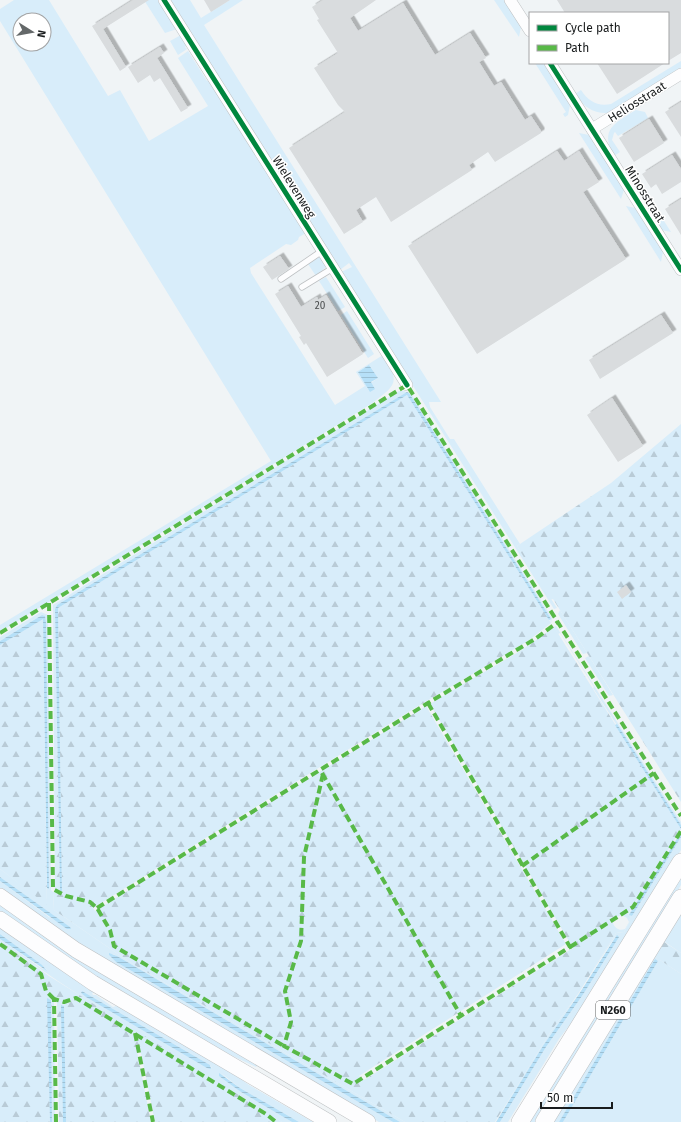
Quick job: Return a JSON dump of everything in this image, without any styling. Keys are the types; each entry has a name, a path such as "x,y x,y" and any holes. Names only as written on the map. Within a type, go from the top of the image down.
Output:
{"main road":[{"name":"N260","path":"520,1122 681,862"},
{"path":"0,896 76,950 368,1122"},
{"name":"N260","path":"544,1122 681,898"},
{"path":"0,919 93,983 329,1122"}],"street":[{"name":"Wielevenweg","path":"164,0 407,384"},
{"path":"510,0 529,29"},
{"name":"Minosstraat","path":"551,64 681,270"},
{"name":"Heliosstraat","path":"592,129 681,74"}],"lane":[{"path":"281,279 322,251"},
{"path":"302,287 333,268"}],"green space":[{"path":"14,0 49,0 108,96 120,90 149,141 208,106 178,58 188,51 207,81 209,80 306,233 299,237 298,240 291,245 286,244 250,268 251,273 335,405 365,386 356,372 383,355 389,364 394,378 391,388 371,404 0,632 0,625 271,461 19,52 52,52 52,12 12,12 12,40 0,21 0,9","holes":["369,365 378,378 371,383 375,389 358,372"]},
{"path":"144,0 159,0 177,29 165,33"},
{"path":"169,0 190,0 201,18 230,0 243,0 204,25 441,402 429,402 430,407 450,439 454,439 520,544 517,546 557,608 554,609 341,272 352,267 349,263 340,270"},
{"path":"494,0 504,0 521,27 519,37"},
{"path":"181,35 187,45 185,47 187,49 178,55 170,41"},
{"path":"681,61 681,70 609,113 589,109 575,94 581,90 590,100 598,104 611,104"},
{"path":"536,64 545,64 570,105 568,115 565,117 563,114 566,112"},
{"path":"636,110 645,112 648,118 618,136 615,132 614,133 612,140 620,152 614,156 608,139 609,133 616,123"},
{"path":"579,133 589,135 624,190 621,199"},
{"path":"650,199 671,232 661,230 647,209"},
{"path":"626,206 635,208 663,252 661,262"},
{"path":"321,256 327,266 316,276 308,264"},
{"path":"326,277 345,307 338,311 319,281"},
{"path":"347,311 374,354 368,358 341,315"},
{"path":"399,391 404,391 412,395 552,618 551,623 550,618 407,393 83,589 82,587"},
{"path":"407,395 551,623 528,641 415,708 93,908 95,911 426,706 566,944 359,1076 364,1080 573,948 430,704 509,658 554,627 681,829 628,914 630,921 624,932 616,933 578,994 551,1031 495,1122 405,1122 131,963 54,910 53,605 82,587 83,589 57,605 55,609 60,892 62,893 58,608","holes":["622,915 627,918 629,922 625,929 621,930 615,927 613,923 616,917"]},
{"path":"681,424 681,802 553,599 550,600 517,546 611,483"},
{"path":"560,610 587,653 583,654 558,614"},
{"path":"41,612 48,615 51,890 53,892 54,910 131,963 405,1122 400,1122 117,956 113,954 109,955 116,962 393,1122 379,1122 87,951 0,890 0,881 49,917 71,928 0,877 0,869 47,904 47,888 49,889 45,616 42,615 0,641 0,637"},
{"path":"43,619 47,905 0,869 0,645"},
{"path":"556,626 681,822 681,825 593,688 594,687 560,633 558,634 554,627"},
{"path":"589,656 613,695 609,696 585,658"},
{"path":"681,829 630,915 632,916 681,837 681,850 585,1005 559,1039 508,1122 500,1122 546,1047 582,996 616,935 583,987 616,933 624,932 630,921 628,915"},
{"path":"681,870 681,885 539,1122 525,1122"},
{"path":"0,903 258,1064 256,1067 222,1051 157,1015 93,975 0,913"},
{"path":"681,905 681,953 665,942 660,960 681,974 681,1122 563,1122 658,961 656,960 559,1122 552,1122"},
{"path":"0,926 95,992 92,993 93,995 96,995 113,1007 120,1005 213,1059 249,1085 313,1122 299,1122 240,1088 221,1073 241,1092 292,1122 282,1122 140,1034 34,965 0,941 0,939 41,968 47,970 0,934","holes":["82,991 210,1065 212,1068 81,993"]},
{"path":"0,941 49,976 282,1122 155,1122 141,1053 137,1051 151,1122 66,1122 64,1006 62,1005 63,1122 59,1122 57,1003 54,1001 55,1122 52,1122 51,1000 48,999 50,1122 0,1122"},
{"path":"664,942 681,953 681,974 660,960 658,952"},
{"path":"576,996 495,1122 551,1031"}],"water":[{"path":"369,365 378,378 371,382 375,389 370,392 358,372"},
{"path":"407,392 551,619 549,620 407,395 58,608 62,893 60,892 55,609 57,605"},
{"path":"42,615 45,616 46,623 49,889 47,888 43,619 0,645 0,641"},
{"path":"617,724 681,825 681,829 615,725"},
{"path":"681,832 681,837 632,916 629,915"},
{"path":"0,877 71,929 67,929 0,881"},
{"path":"0,934 42,965 47,971 0,939"},
{"path":"617,935 619,937 582,996 546,1047 500,1122 496,1122 543,1046"},
{"path":"109,953 117,956 400,1122 393,1122 116,962 109,955"},
{"path":"655,959 658,961 563,1122 559,1122"},
{"path":"82,991 210,1065 211,1069 86,997 81,993"},
{"path":"47,998 51,1000 52,1122 50,1122"},
{"path":"61,1005 64,1006 66,1122 63,1122"},
{"path":"219,1073 240,1088 299,1122 292,1122 241,1092 219,1076"}],"building":[{"path":"133,0 149,0 103,29 126,67 120,71 92,26"},
{"path":"204,0 230,0 211,12"},
{"path":"323,0 376,0 350,18 358,31 403,3 435,55 470,33 486,58 479,62 494,86 501,82 525,120 531,116 541,133 495,162 488,152 469,165 472,170 391,222 376,197 356,210 363,222 344,234 289,148 345,112 338,105 314,68 338,53 317,20 319,19 312,7"},
{"path":"557,0 681,0 681,53 669,60 669,12 564,12"},
{"path":"160,47 164,53 157,58 188,108 181,112 160,78 154,82 150,75 138,83 128,67"},
{"path":"598,64 663,64 617,94"},
{"path":"681,102 681,137 665,112"},
{"path":"649,119 664,143 634,162 619,138"},
{"path":"557,151 564,161 579,151 599,182 583,192 626,259 477,354 408,246"},
{"path":"672,155 681,169 681,182 662,194 656,184 651,188 642,174"},
{"path":"681,199 681,235 665,209"},
{"path":"280,256 289,269 272,280 263,267"},
{"path":"288,286 301,307 317,297 318,300 326,295 363,354 327,377 306,343 304,345 299,337 301,336 275,294"},
{"path":"661,315 673,333 600,379 589,360"},
{"path":"612,398 643,446 618,462 587,415"},
{"path":"626,585 631,592 622,599 617,592"}],"marked path":[{"path":"0,633 407,385 681,816"},
{"path":"49,603 53,889 66,896 90,902 97,908 110,930 114,946 284,1046"},
{"path":"97,908 428,703 535,639 558,622"},
{"path":"323,774 304,857 301,941 285,991 291,1022 284,1046 353,1084 570,947 428,703"},
{"path":"322,773 461,1016"},
{"path":"522,866 654,773"},
{"path":"570,947 633,907 681,831"},
{"path":"0,944 41,974 46,991 54,999"},
{"path":"56,1122 54,999 64,1002 76,998 266,1114 276,1122"},
{"path":"135,1033 153,1122"}],"cycle path":[{"path":"164,0 407,385"},
{"path":"551,64 681,270"}]}
